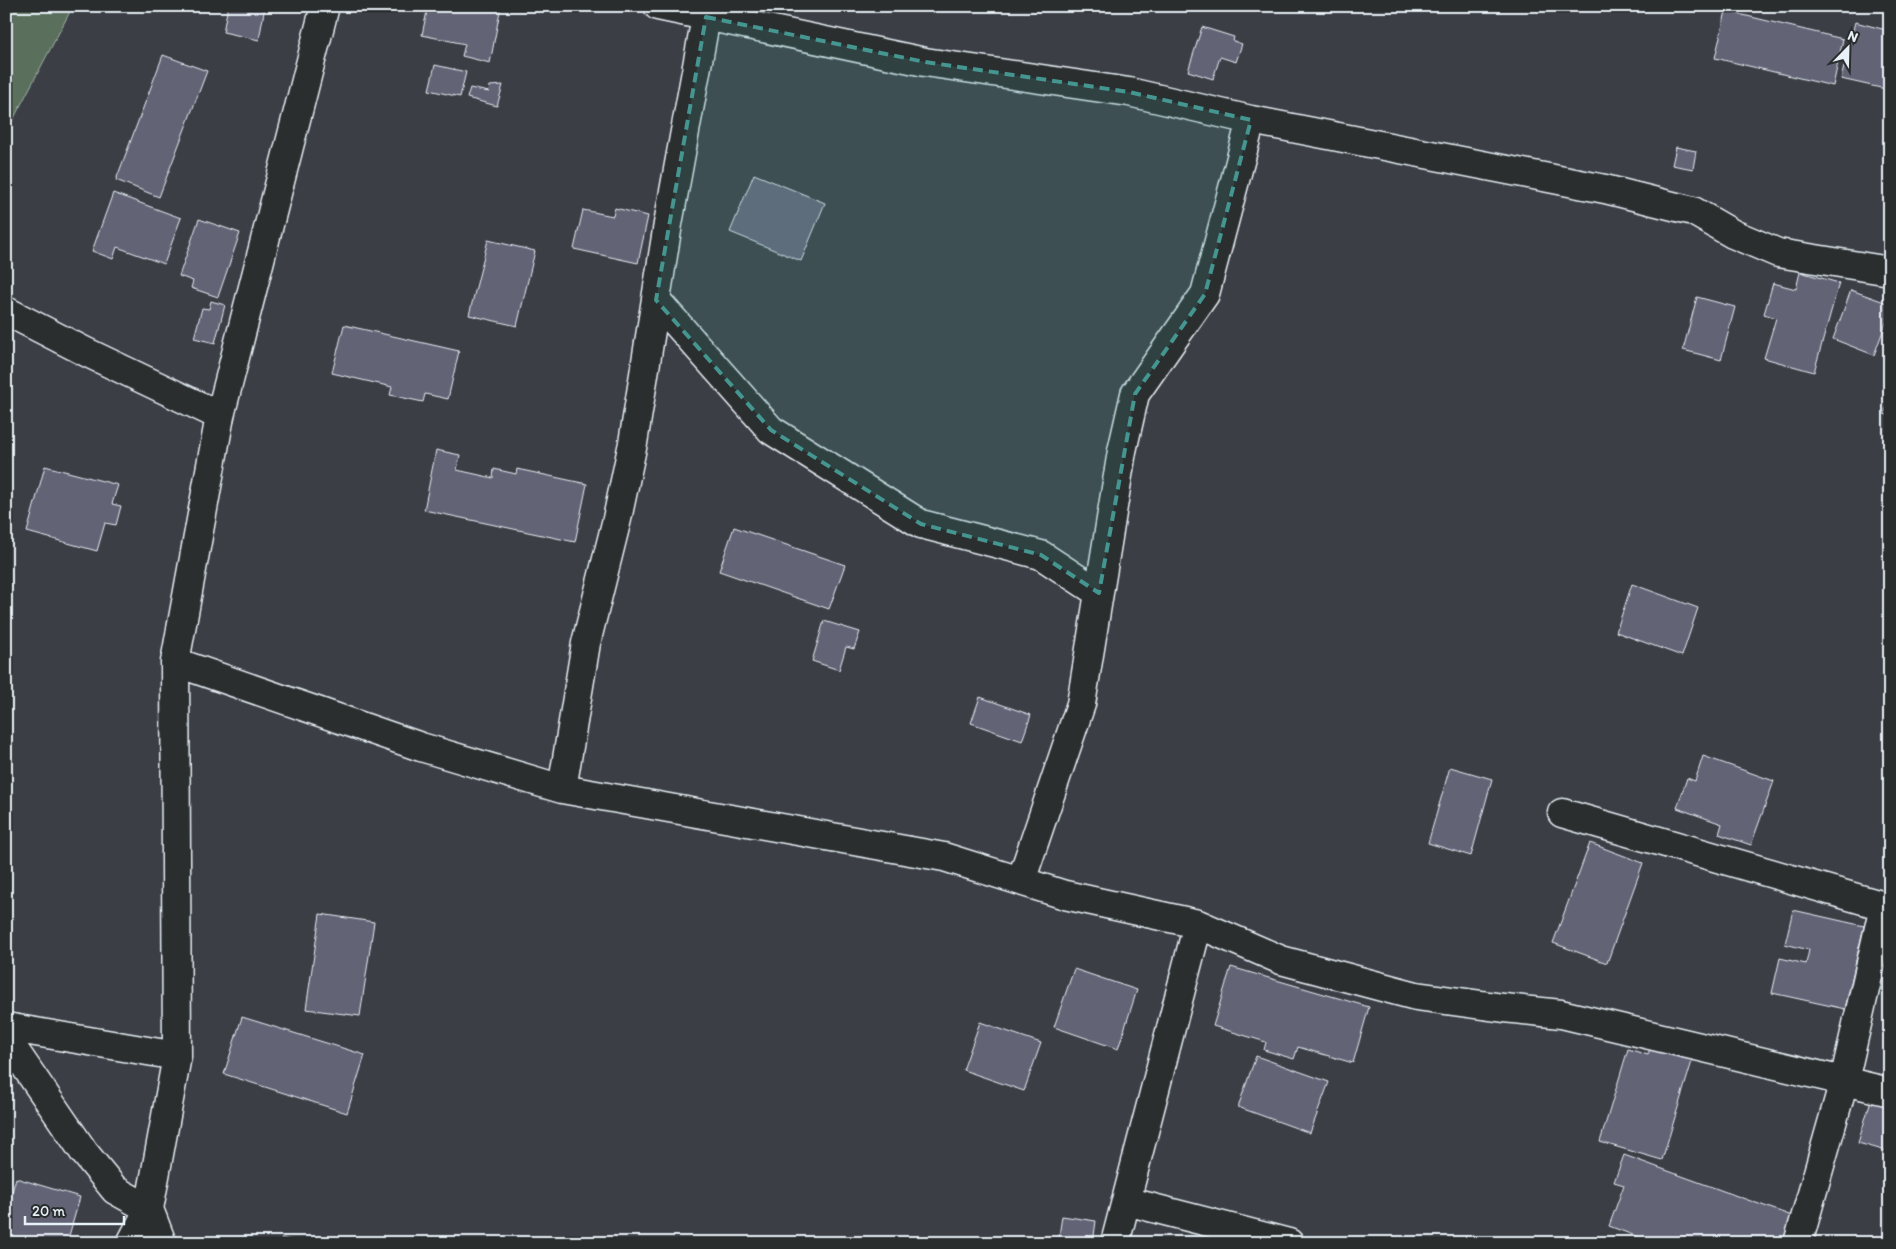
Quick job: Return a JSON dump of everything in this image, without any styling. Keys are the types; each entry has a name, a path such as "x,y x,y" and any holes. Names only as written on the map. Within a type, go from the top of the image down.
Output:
{"street":[{"path":"131,1243 149,1209 177,1056 175,662 220,416 325,6"},
{"path":"658,6 926,62 1129,92 1251,120 1605,189 1692,211 1733,234 1778,253 1890,271"},
{"path":"562,789 586,643 617,518 633,443 668,224 706,17"},
{"path":"1021,881 1081,704 1122,451 1135,394 1204,294 1251,120"},
{"path":"656,300 771,430 921,524 1041,555 1099,593"},
{"path":"6,311 86,352 220,416"},
{"path":"175,662 421,747 562,789 944,857 1066,895 1198,924 1281,960 1416,996 1561,1014 1890,1092"},
{"path":"1562,813 1884,906 1844,1082 1798,1243"},
{"path":"1115,1243 1198,924"},
{"path":"6,1027 177,1056"},
{"path":"6,1038 84,1152 115,1190 149,1209 162,1243"},
{"path":"1126,1201 1289,1243"}],"highlighted area":[{"path":"706,17 925,62 1129,92 1251,120 1205,294 1135,394 1099,593 1041,555 921,524 771,430 656,300"}],"green space":[{"path":"6,6 73,6 6,133"}],"building":[{"path":"228,6 265,6 259,40 223,32"},
{"path":"428,6 501,6 490,63 462,56 465,44 422,35"},
{"path":"1726,11 1843,39 1833,86 1715,58"},
{"path":"1855,22 1890,31 1890,90 1841,79"},
{"path":"1202,27 1234,37 1233,41 1242,44 1236,62 1220,57 1213,79 1188,71"},
{"path":"163,55 207,71 159,197 116,180"},
{"path":"435,65 466,72 460,97 429,90"},
{"path":"503,85 497,106 467,98 470,88 489,92 490,86"},
{"path":"1676,147 1696,151 1693,169 1672,165"},
{"path":"754,174 825,203 801,261 730,232"},
{"path":"113,193 181,218 164,264 117,247 113,259 92,251"},
{"path":"615,208 648,216 638,263 574,249 583,210 613,216"},
{"path":"199,219 240,233 218,297 191,288 193,281 179,276"},
{"path":"488,240 535,251 517,326 469,315"},
{"path":"1800,272 1839,283 1814,372 1764,358 1776,318 1764,314 1773,283 1796,289"},
{"path":"1851,290 1890,304 1890,312 1874,355 1833,339"},
{"path":"1697,297 1735,307 1721,360 1683,350"},
{"path":"211,301 225,305 215,343 194,338 202,308 209,309"},
{"path":"344,325 459,351 448,399 425,394 423,402 390,395 392,387 332,373"},
{"path":"1890,397 1890,416 1884,414"},
{"path":"436,450 460,455 457,470 493,478 494,469 516,474 517,469 587,484 575,542 424,510"},
{"path":"45,466 118,485 112,504 121,506 116,525 105,523 97,551 27,532"},
{"path":"734,527 845,565 829,609 719,571"},
{"path":"1632,584 1698,608 1682,656 1616,632"},
{"path":"824,621 860,632 854,649 846,647 839,670 812,661"},
{"path":"980,697 1031,715 1022,741 971,723"},
{"path":"1703,756 1774,781 1751,845 1719,834 1722,824 1677,808 1687,778 1695,781"},
{"path":"1450,767 1492,779 1471,856 1428,843"},
{"path":"1590,843 1643,863 1607,963 1553,943"},
{"path":"1793,910 1864,926 1845,1009 1772,993 1780,958 1806,964 1809,950 1785,944"},
{"path":"320,914 374,922 360,1016 306,1009"},
{"path":"1231,967 1369,1007 1353,1063 1298,1047 1294,1059 1264,1050 1266,1042 1213,1026"},
{"path":"1074,969 1137,990 1118,1049 1054,1027"},
{"path":"242,1017 365,1055 347,1113 224,1074"},
{"path":"980,1022 1041,1043 1024,1091 963,1070"},
{"path":"1651,1045 1693,1058 1662,1160 1600,1142 1628,1049 1648,1055"},
{"path":"1256,1056 1329,1082 1310,1133 1238,1107"},
{"path":"1871,1100 1890,1106 1890,1152 1858,1143"},
{"path":"1624,1155 1792,1216 1782,1243 1654,1243 1609,1226 1624,1185 1614,1182"},
{"path":"16,1178 80,1197 67,1243 27,1243 6,1237 6,1212"},
{"path":"1062,1216 1096,1221 1093,1243 1058,1243"},
{"path":"282,1238 303,1243 280,1243"}]}
